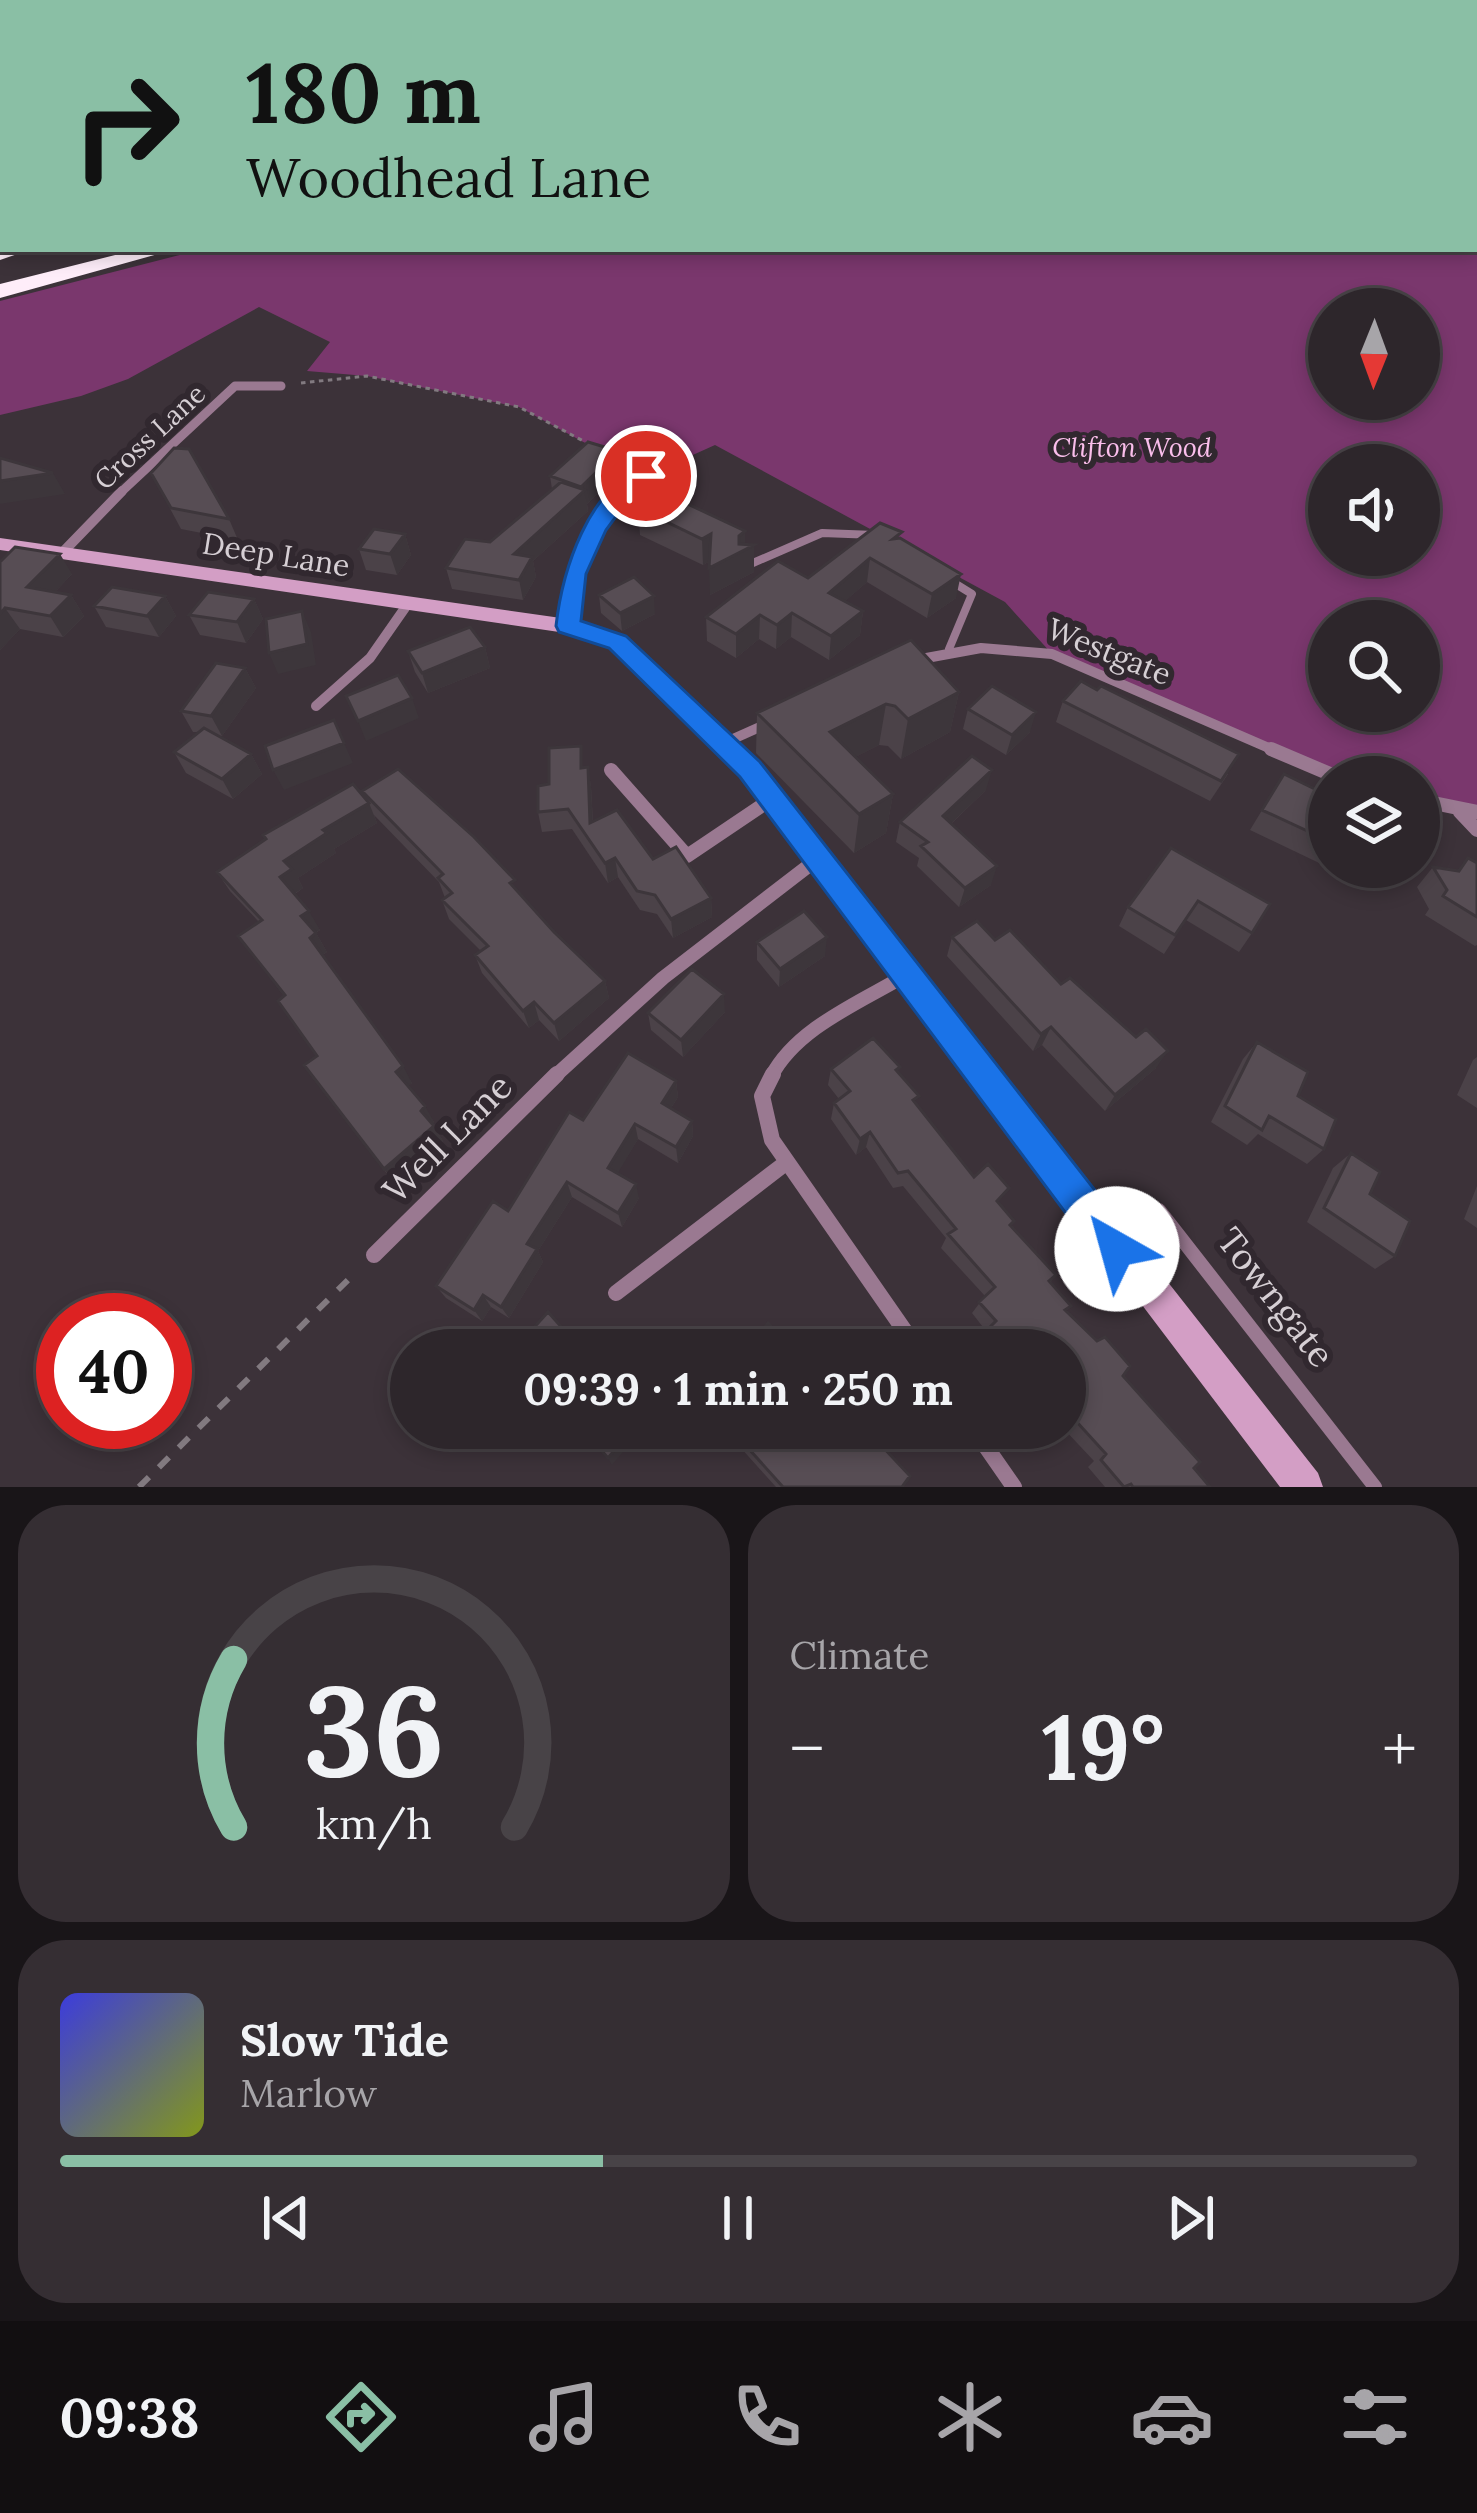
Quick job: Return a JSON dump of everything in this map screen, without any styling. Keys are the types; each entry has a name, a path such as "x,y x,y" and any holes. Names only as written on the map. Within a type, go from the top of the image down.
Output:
{"highway":[{"path":"0,272 77,252"},
{"path":"0,291 153,252"}],"street":[{"name":"Cross Lane","path":"63,552 158,453 235,386 281,386"},
{"path":"568,626 574,574 596,529 632,480"},
{"name":"Deep Lane","path":"0,544 407,605"},
{"path":"316,706 370,658 407,605 568,626 617,642 722,744 821,856 1090,1215 1304,1487"},
{"name":"Westgate","path":"904,662 949,650 1013,645 1052,654 1308,765"},
{"path":"722,744 788,714"},
{"path":"611,770 687,856 772,798"},
{"path":"1440,806 1477,812"},
{"path":"1460,812 1477,830"},
{"name":"Well Lane","path":"374,1255 594,1037 821,856"},
{"path":"903,1329 772,1140 762,1096 780,1060 809,1034 907,975"},
{"path":"616,1293 787,1162"},
{"path":"988,1449 1014,1487"}],"lane":[{"path":"632,480 688,465"},
{"path":"746,566 775,557 814,534 847,527 875,535 894,547"},
{"path":"933,570 972,594 949,650"},
{"path":"904,662 924,676"},
{"name":"Towngate","path":"1090,1215 1159,1210 1375,1487"}],"path":[{"path":"281,386 368,376 519,407 590,445"},
{"path":"139,1487 374,1255"}],"green space":[{"name":"Clifton Wood","path":"191,252 1477,252 1477,813 1440,805 1440,756 1308,756 1308,764 1052,654 1005,602 715,445 646,476 519,407 367,376 307,371 330,342 259,307 128,379 81,396 0,415 0,301"}],"building":[{"path":"588,442 618,451 581,487 550,476"},
{"path":"174,448 189,449 229,519 171,508 151,473"},
{"path":"0,458 53,473 0,481"},
{"path":"561,482 585,490 514,554 532,557 519,580 446,568 465,539 490,542"},
{"path":"660,491 745,531 739,544 754,545 709,568 711,534 702,539 638,508"},
{"path":"880,523 902,532 893,539 900,538 961,574 932,594 870,558 829,593 863,611 831,636 792,613 777,625 760,615 736,634 706,617 778,561 808,578"},
{"path":"374,529 405,534 390,554 359,549"},
{"path":"15,547 60,554 27,587 71,595 50,616 5,608 0,614 0,562"},
{"path":"634,577 654,596 620,613 599,595"},
{"path":"112,587 165,596 147,616 94,606"},
{"path":"208,592 254,599 237,622 189,615"},
{"path":"302,611 307,644 269,653 266,619"},
{"path":"470,627 485,647 422,673 408,651"},
{"path":"911,640 959,692 908,719 886,704 830,732 893,794 859,814 757,713"},
{"path":"216,663 245,668 211,716 181,711"},
{"path":"398,675 412,698 358,721 346,696"},
{"path":"1081,681 1097,690 1101,686 1239,754 1221,781 1063,701"},
{"path":"992,686 1036,712 1012,735 968,709"},
{"path":"334,720 344,743 273,770 265,746"},
{"path":"204,728 251,754 222,779 174,752"},
{"path":"581,746 581,768 588,767 590,823 617,810 653,859 676,847 711,898 671,919 655,895 637,891 615,858 605,863 568,809 538,812 538,786 549,784 549,748"},
{"path":"972,756 992,770 943,816 997,866 965,888 921,846 928,842 900,822"},
{"path":"398,769 474,837 515,880 510,883 554,932 605,981 554,1023 534,1002 523,1011 475,955 488,946 442,900 452,893 438,878 443,874 362,791"},
{"path":"1284,774 1308,786 1308,831 1262,810"},
{"path":"353,784 369,803 323,830 327,833 284,861 292,869 280,877 309,911 301,916 316,933 310,938 403,1066 396,1072 425,1106 421,1111 434,1126 384,1169 304,1065 317,1056 278,1001 285,995 238,936 262,920 217,872 266,839 263,835"},
{"path":"1171,848 1270,904 1252,933 1198,901 1175,935 1128,907"},
{"path":"1468,858 1477,863 1477,917 1443,896 1447,890 1440,868 1459,871"},
{"path":"804,911 827,937 780,969 757,942"},
{"path":"977,921 995,940 1010,930 1061,984 1070,978 1136,1037 1146,1029 1168,1051 1115,1095 1051,1027 1041,1034 952,937"},
{"path":"692,969 724,994 681,1040 648,1013"},
{"path":"873,1038 900,1067 896,1070 919,1096 913,1100 974,1177 988,1164 1009,1188 997,1201 1014,1221 1010,1225 1056,1275 1049,1281 1071,1306 1065,1310 1085,1329 988,1329 996,1321 979,1302 995,1287 948,1234 956,1229 908,1171 898,1173 870,1132 860,1139 834,1103 850,1091 831,1069"},
{"path":"1257,1042 1308,1072 1298,1096 1336,1119 1324,1149 1269,1116 1262,1130 1225,1106"},
{"path":"628,1053 676,1081 662,1103 692,1121 676,1147 635,1124 608,1168 636,1184 618,1213 567,1182 527,1244 537,1249 501,1307 483,1295 474,1310 436,1286 493,1201 508,1211 569,1112 583,1120"},
{"path":"1351,1153 1380,1172 1370,1194 1410,1221 1395,1256 1324,1208"},
{"path":"548,1312 563,1329 533,1329"},
{"path":"1086,1330 1097,1341 1105,1337 1130,1366 1123,1376 1200,1462 1194,1468 1210,1487 1124,1487 1101,1460 1106,1454 1086,1432"},
{"path":"749,1449 885,1449 910,1476 902,1487 783,1487"}],"route":[{"path":"646,476 632,480 596,529 574,574 568,626 617,642 750,769 1117,1249"}]}
